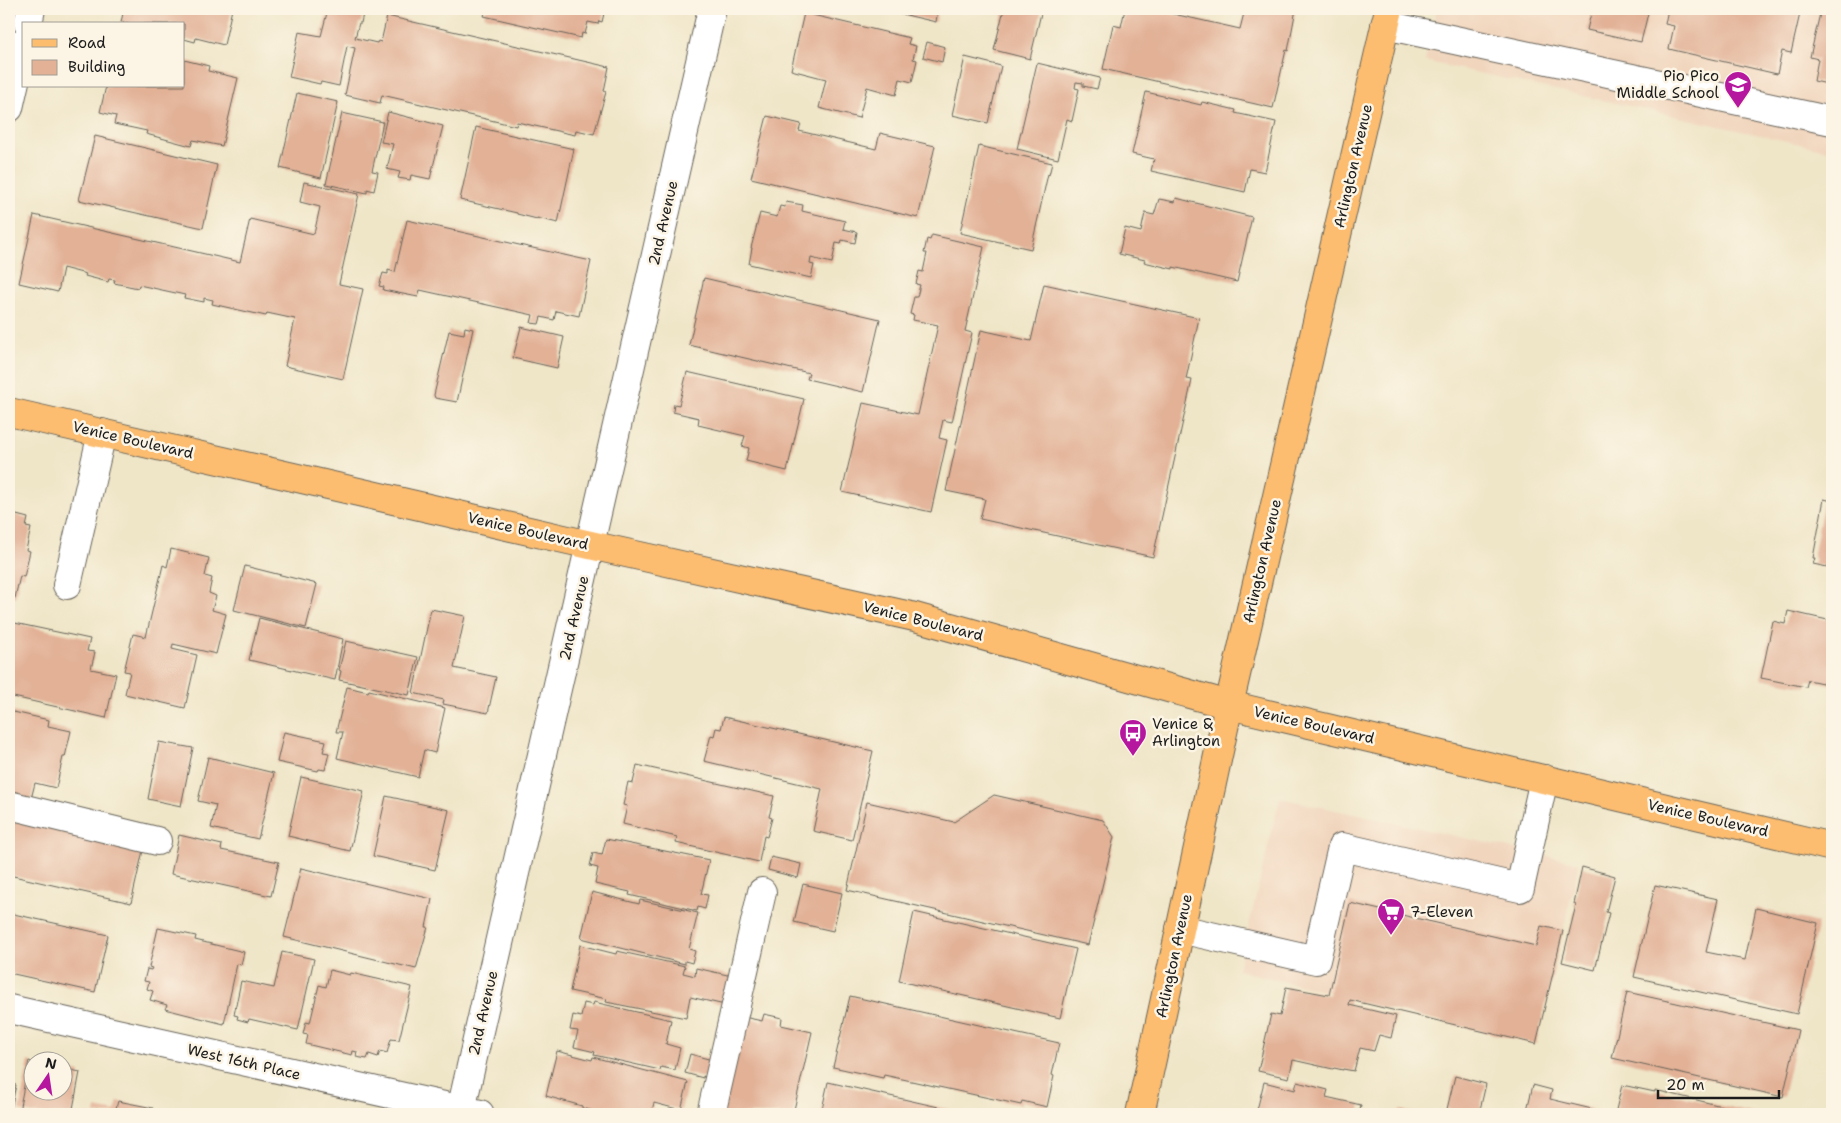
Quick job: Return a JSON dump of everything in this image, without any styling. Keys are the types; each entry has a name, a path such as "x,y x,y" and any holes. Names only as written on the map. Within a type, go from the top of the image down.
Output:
{"main road":[{"name":"Arlington Avenue","path":"1140,1114 1229,704 1387,17"},
{"name":"Venice Boulevard","path":"9,412 915,617 1229,704 1832,846"}],"street":[{"path":"28,22 31,9"},
{"name":"2nd Avenue","path":"470,1112 590,545 712,9"},
{"path":"1387,17 1832,121"},
{"path":"9,108 22,51"},
{"path":"67,585 102,433"},
{"path":"1180,929 1316,960 1342,847 1520,888 1544,779"},
{"path":"9,805 157,841"},
{"path":"711,1114 762,892"},
{"name":"West 16th Place","path":"9,1009 470,1112"}],"shaded area":[{"name":"Pio Pico Middle School","path":"1437,9 1832,9 1832,151 1425,61"},
{"path":"1280,798 1579,863 1536,1044 1238,970"}],"building":[{"path":"124,9 232,9 224,45 196,38 195,42 185,39 185,22 121,22"},
{"path":"328,9 355,9 361,12 363,14 361,23 359,23 355,38 377,43 378,41 381,42 387,16 609,67 604,91 606,92 594,134 576,130 575,135 517,122 516,126 382,95 380,103 345,95 355,48 347,46 339,86 289,77 299,32 321,36"},
{"path":"386,9 406,9 404,14"},
{"path":"486,9 605,9 602,22 599,21 598,24 588,22 585,34 582,33 581,38 484,16"},
{"path":"880,9 938,9 936,22"},
{"path":"1004,9 1042,9 1030,59 994,50"},
{"path":"1125,9 1170,9 1169,13 1240,29 1245,9 1296,9 1288,51 1286,50 1273,108 1103,69 1113,25 1121,27"},
{"path":"1592,9 1649,9 1641,42 1587,30"},
{"path":"1668,9 1801,9 1791,53 1782,51 1777,74 1669,49 1674,26 1665,24"},
{"path":"1821,9 1832,9 1832,85 1814,81 1818,59 1810,57"},
{"path":"804,13 910,38 908,44 916,46 913,59 917,60 912,82 900,79 896,95 867,87 859,118 819,108 826,79 791,70"},
{"path":"927,42 945,47 942,62 923,57"},
{"path":"965,57 1001,66 988,123 952,115"},
{"path":"185,60 209,66 208,71 238,78 222,146 193,140 191,146 146,134 147,131 114,124 116,116 100,112 106,88 185,88"},
{"path":"1037,63 1100,78 1097,89 1083,86 1083,83 1076,82 1075,88 1079,89 1072,121 1067,119 1058,159 1017,149"},
{"path":"1146,92 1201,105 1202,102 1236,110 1235,113 1276,122 1265,172 1250,169 1245,192 1151,171 1154,159 1132,154"},
{"path":"297,93 338,102 321,178 280,168"},
{"path":"388,112 443,126 430,179 411,175 410,180 398,178 400,172 387,169 393,144 381,142"},
{"path":"342,113 383,122 372,171 378,172 374,191 367,189 367,193 326,184"},
{"path":"767,116 801,124 799,131 876,149 880,133 935,146 918,218 751,178"},
{"path":"476,127 574,149 558,223 460,200"},
{"path":"95,136 217,165 203,228 79,200"},
{"path":"979,146 1052,163 1031,249 960,233"},
{"path":"304,182 359,194 339,284 363,289 343,379 285,366 295,319 267,313 266,316 212,304 213,300 204,298 204,302 184,298 185,295 139,285 138,288 114,283 115,280 109,279 108,282 63,268 58,292 19,283 34,215 240,262 250,219 314,234 320,207 300,202"},
{"path":"1176,198 1252,217 1237,282 1173,267 1173,269 1119,254 1125,228 1141,232 1145,213 1154,215 1159,199 1175,202"},
{"path":"786,202 803,205 802,211 845,221 843,229 857,232 855,243 842,240 841,244 836,243 832,263 811,258 810,264 814,265 811,278 749,264 760,213 777,217 780,206 785,207"},
{"path":"407,220 591,261 579,316 556,311 554,320 541,317 539,324 531,323 533,315 420,290 418,297 383,290 384,287 379,286 383,273 388,274 388,270 395,272"},
{"path":"932,235 984,247 965,331 972,333 952,422 943,420 939,438 947,440 931,512 842,492 863,403 918,415 938,325 913,320 914,315 910,314 914,297 917,297 920,285 916,284 919,271 923,272 927,253 924,253 927,239 930,240"},
{"path":"704,278 880,319 863,392 807,379 809,373 689,345"},
{"path":"1044,284 1199,318 1186,379 1192,380 1153,557 980,519 985,499 946,491 981,330 1031,341"},
{"path":"465,327 473,329 457,402 435,398 434,395 449,331 464,334"},
{"path":"521,327 564,337 557,368 513,358"},
{"path":"687,372 804,399 787,471 746,461 749,448 742,446 745,436 698,425 699,418 673,412 674,404 679,405"},
{"path":"1824,499 1832,501 1832,568 1813,564"},
{"path":"9,513 28,518 26,527 31,528 26,550 30,551 24,577 20,576 15,598 9,597"},
{"path":"171,549 209,558 205,576 212,578 209,593 216,596 212,610 226,614 216,654 173,644 172,649 197,655 185,708 125,694 130,672 124,671 133,634 146,637 163,565 167,567"},
{"path":"245,566 317,584 306,628 234,610"},
{"path":"431,609 465,616 454,668 496,677 488,713 443,704 444,700 413,693"},
{"path":"1788,611 1832,621 1832,685 1808,680 1806,687 1761,678 1773,621 1785,624"},
{"path":"259,618 343,639 335,680 249,660"},
{"path":"10,622 90,639 87,651 95,652 91,669 116,674 106,718 9,696"},
{"path":"346,641 418,657 409,695 339,680 341,671 339,670"},
{"path":"347,687 368,692 369,690 445,708 435,753 424,750 418,777 337,758 343,732 336,732"},
{"path":"9,711 49,720 48,726 71,731 56,788 35,783 31,799 9,794"},
{"path":"724,717 873,751 852,840 813,831 822,789 704,761 711,735 714,736 716,728 721,729"},
{"path":"284,732 326,741 323,752 329,753 325,770 319,769 318,771 277,762"},
{"path":"159,742 193,748 181,806 148,799"},
{"path":"208,757 274,773 258,839 211,828 216,805 198,801"},
{"path":"637,765 774,796 769,817 772,818 767,837 764,836 759,862 676,843 677,837 623,824 627,806 623,805 628,782 633,783"},
{"path":"301,777 364,791 350,851 288,836"},
{"path":"994,795 1103,820 1114,837 1088,945 847,890 867,802 954,822"},
{"path":"386,796 449,810 435,870 373,856"},
{"path":"9,815 144,846 131,903 9,875"},
{"path":"179,835 222,845 221,850 279,862 271,896 171,874"},
{"path":"606,839 709,860 701,894 708,895 705,909 698,907 697,911 629,895 630,892 595,884 598,868 590,866 593,853 602,855"},
{"path":"771,857 801,864 798,878 768,870"},
{"path":"1582,867 1615,876 1606,912 1609,913 1595,970 1562,962 1576,905 1574,904"},
{"path":"301,868 432,899 426,927 428,927 416,969 284,937"},
{"path":"803,884 842,893 833,931 794,922"},
{"path":"1655,885 1718,899 1706,952 1745,960 1756,908 1818,923 1797,1014 1634,977"},
{"path":"592,892 639,904 640,900 698,913 689,949 695,951 692,963 685,961 685,964 581,938"},
{"path":"1350,903 1536,946 1541,926 1563,931 1536,1044 1350,1000 1349,1005 1396,1016 1391,1038 1379,1035 1374,1051 1360,1048 1354,1071 1333,1069 1293,1060 1289,1078 1258,1071 1271,1014 1280,1016 1286,987 1329,995"},
{"path":"914,912 1076,949 1060,1018 899,981"},
{"path":"9,913 108,935 95,992 9,973"},
{"path":"158,928 196,936 195,940 244,952 241,965 237,964 224,1024 165,1009 167,1005 150,1000 153,991 147,989 149,982 144,981 147,969 151,970 152,968 149,967"},
{"path":"580,945 616,954 617,951 685,966 683,973 695,976 696,968 732,976 725,1005 690,997 686,1018 606,1002 607,999 570,991"},
{"path":"282,952 314,959 298,1030 249,1019 248,1022 237,1019 238,1016 234,1015 241,981 274,988"},
{"path":"330,970 412,987 399,1040 391,1039 387,1053 380,1051 378,1057 369,1054 367,1059 356,1057 357,1052 353,1051 352,1055 306,1044 308,1035 303,1034 306,1022 310,1023 319,985 326,987"},
{"path":"1627,992 1798,1030 1783,1097 1612,1058"},
{"path":"850,996 1059,1043 1047,1107 1022,1101 1021,1105 884,1075 883,1078 833,1067"},
{"path":"594,1002 671,1020 666,1044 680,1048 675,1070 661,1067 660,1070 594,1055 595,1052 574,1047 578,1031 570,1030 573,1015 581,1017 584,1003 593,1005"},
{"path":"764,1014 782,1018 781,1025 812,1032 793,1114 722,1114 744,1017 762,1021"},
{"path":"557,1051 592,1060 593,1057 688,1082 681,1110 654,1103 651,1114 607,1114 546,1096"},
{"path":"690,1054 712,1060 706,1077 703,1076 703,1078 685,1073"},
{"path":"72,1070 80,1072 72,1114 32,1114 19,1111 22,1096 22,1100 72,1100"},
{"path":"1455,1076 1486,1084 1479,1114 1466,1114 1447,1109"},
{"path":"828,1082 965,1113 965,1114 821,1114"},
{"path":"1264,1082 1295,1090 1297,1082 1328,1090 1326,1097 1361,1105 1359,1114 1256,1114"},
{"path":"9,1084 16,1085 10,1114 9,1114"},
{"path":"1533,1085 1552,1090 1550,1099 1592,1109 1590,1114 1526,1114"},
{"path":"1622,1085 1655,1092 1655,1090 1755,1114 1615,1114"},
{"path":"118,1101 153,1108 152,1114 95,1114 96,1108 115,1112"},
{"path":"1400,1110 1417,1113 1417,1114 1399,1114"}],"place":[{"name":"Pio Pico Middle School","path":"1738,109"},
{"name":"Venice & Arlington","path":"1133,757"},
{"name":"7-Eleven","path":"1391,936"}]}
